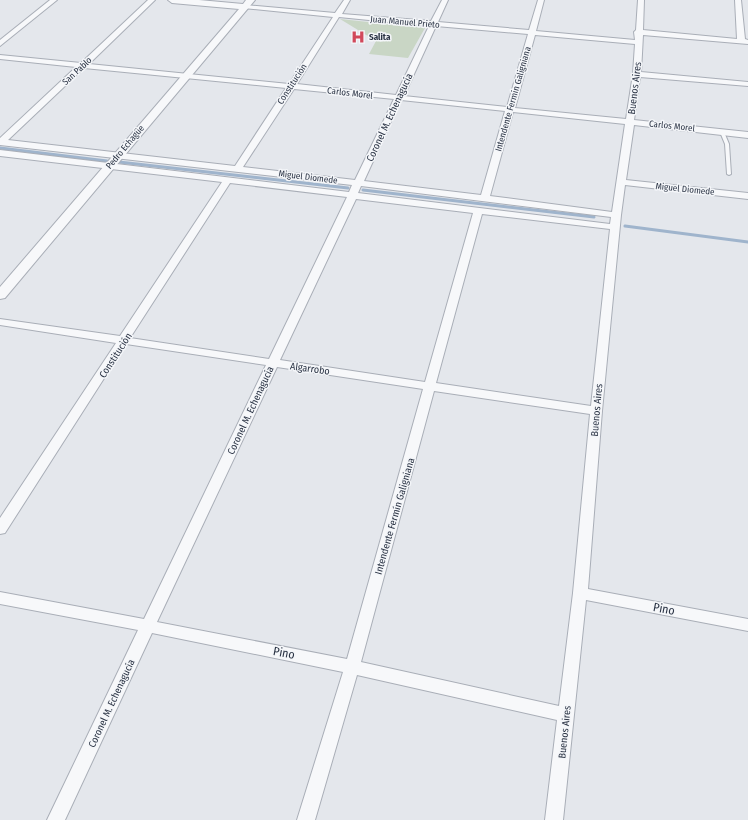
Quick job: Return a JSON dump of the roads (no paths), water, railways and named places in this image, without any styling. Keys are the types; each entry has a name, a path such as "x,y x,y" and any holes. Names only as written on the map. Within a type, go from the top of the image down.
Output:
{"street":[{"path":"0,44 54,0"},
{"name":"San Pablo","path":"1,142 152,0"},
{"name":"Juan Manuel Prieto","path":"172,0 248,3 337,16 638,42"},
{"name":"Constitución","path":"238,169 290,86 347,0"},
{"name":"Coronel M. Echenagucía","path":"56,820 272,362 353,196 357,183 432,24 445,0"},
{"name":"Intendente Fermín Galigniana","path":"485,198 541,0"},
{"name":"Buenos Aires","path":"554,820 580,593 596,411 616,221 637,74 638,32 641,0"},
{"path":"638,32 744,41 738,0"},
{"name":"Pedro Echagüe","path":"0,294 248,3"},
{"name":"Carlos Morel","path":"0,58 290,86 748,135"},
{"path":"637,74 748,84"},
{"name":"Miguel Diomede","path":"1,142 485,198 616,221"},
{"name":"Miguel Diomede","path":"0,153 478,211 616,221"},
{"name":"Constitución","path":"0,529 228,180"},
{"name":"Miguel Diomede","path":"622,182 748,196"},
{"name":"Intendente Fermín Galigniana","path":"306,820 352,667 478,211"},
{"name":"Algarrobo","path":"0,322 125,339 596,411"},
{"name":"Pino","path":"580,593 748,625"},
{"name":"Pino","path":"0,598 352,667 566,715"}],"lane":[{"path":"722,132 727,144 729,174"}],"waterway":[{"path":"0,148 107,161"},
{"path":"119,162 348,188"},
{"path":"363,190 594,217"},
{"path":"625,226 748,242"}],"place":[{"name":"Salita","path":"358,37"}]}
